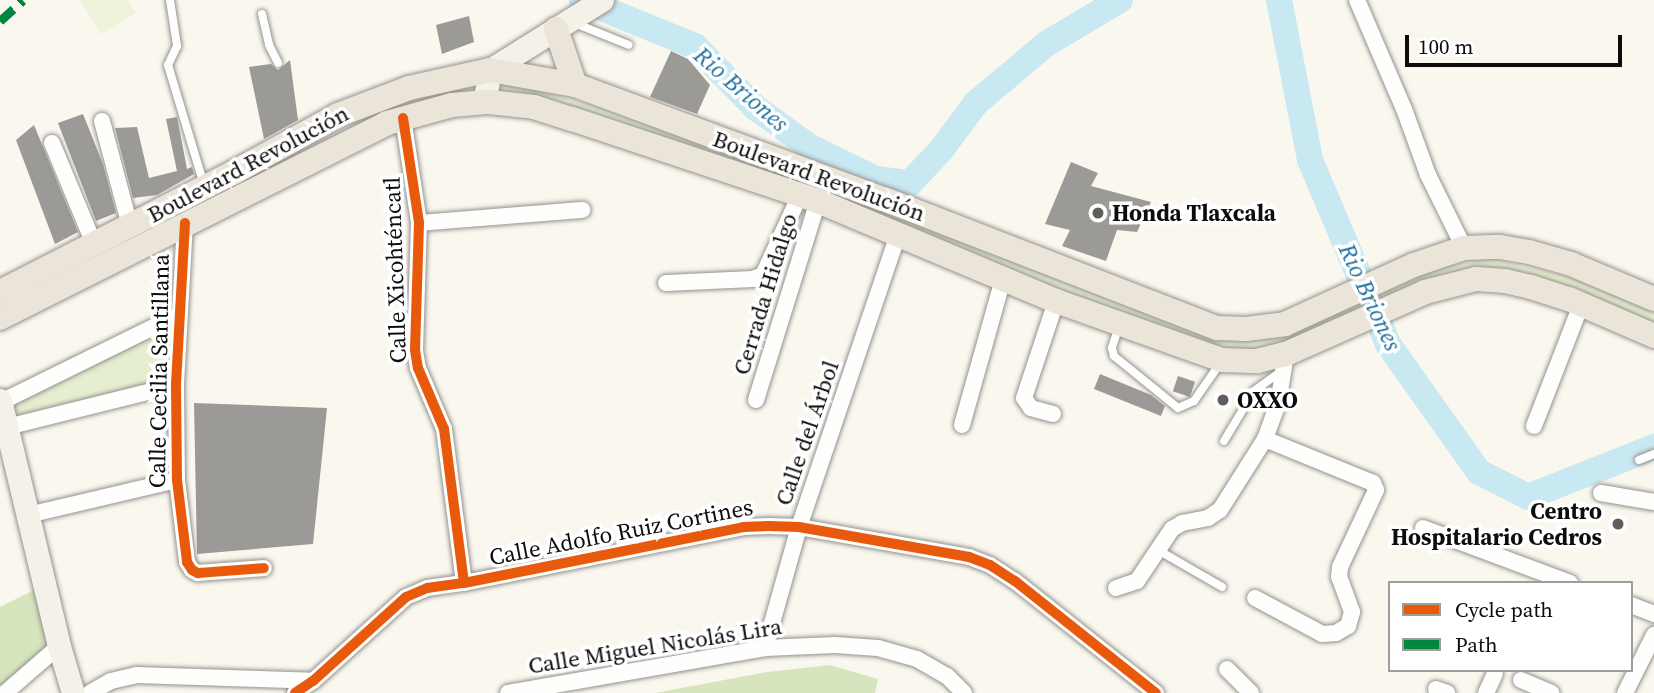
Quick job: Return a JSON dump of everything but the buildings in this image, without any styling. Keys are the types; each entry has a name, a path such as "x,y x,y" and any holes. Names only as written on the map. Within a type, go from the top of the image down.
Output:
{"main road":[{"path":"568,22 575,85"},
{"name":"Boulevard Revolución","path":"0,292 205,188 292,134 373,100 410,88 490,70 575,85 884,199 1217,328 1246,329 1285,324 1414,265 1464,248 1500,247 1539,255 1571,264 1654,299"},
{"name":"Boulevard Revolución","path":"0,318 364,134 403,118 452,105 484,102 547,111 809,198 1056,300 1222,360 1286,362 1322,340 1425,292 1475,279 1505,281 1581,305 1654,336"}],"street":[{"path":"484,102 490,70 602,0"},
{"path":"1357,0 1404,109 1428,176 1464,248"},
{"name":"Calle Xicohténcatl","path":"403,118 419,223 415,350 418,368 439,411 444,429 464,583"},
{"path":"102,121 130,226"},
{"path":"51,143 94,244"},
{"name":"Cerrada Hidalgo","path":"666,283 753,279 763,275 809,198"},
{"name":"Cerrada Hidalgo","path":"757,400 809,198"},
{"path":"419,223 582,211"},
{"name":"Calle Cecilia Santillana","path":"185,223 177,385 177,480 187,562 191,570 264,568"},
{"name":"Calle del Árbol","path":"765,648 799,527 898,235"},
{"path":"962,425 1003,279"},
{"path":"1052,414 1031,408 1024,398 1056,300"},
{"path":"1534,426 1581,305"},
{"path":"180,314 0,401 59,646 74,691 136,675 313,681"},
{"path":"1116,588 1137,581 1172,529 1182,523 1208,518 1220,510 1265,439 1278,404 1286,362"},
{"path":"7,427 177,385"},
{"path":"1255,598 1322,635 1336,633 1348,625 1352,612 1339,577 1340,567 1376,490 1373,483 1265,439"},
{"path":"28,515 177,480"},
{"path":"1601,493 1654,502"},
{"name":"Calle Adolfo Ruiz Cortines","path":"295,693 313,681 406,597 427,588 464,583 743,527 799,527 969,557 990,565 1015,581 1156,693"},
{"path":"1423,528 1565,581"},
{"path":"1633,606 1654,614"},
{"path":"1625,693 1653,640"},
{"name":"Calle Miguel Nicolás Lira","path":"508,693 765,648 835,645 878,648 917,659 947,676 964,693"},
{"path":"5,693 59,646"},
{"path":"1227,669 1251,693"},
{"path":"1486,693 1495,674"},
{"path":"1521,680 1550,693"}],"lane":[{"path":"170,0 177,46 168,65 205,188"},
{"path":"262,14 269,45 278,63"},
{"path":"568,22 629,45"},
{"path":"1120,323 1112,348 1114,356 1178,408 1194,401 1222,360"},
{"path":"1224,441 1254,391 1286,362"},
{"path":"1639,460 1654,454"},
{"path":"1158,550 1222,587"}],"green space":[{"path":"80,0 128,0 136,13 101,34"},
{"path":"496,79 582,102 798,174 794,190 492,98"},
{"path":"833,186 1217,336 1438,268 1487,258 1572,277 1654,311 1654,330 1506,277 1321,335 1250,352 1215,350 827,200"},
{"path":"168,328 170,378 19,421 14,402"},
{"path":"34,590 49,654 0,693 0,607"},
{"path":"830,665 878,679 875,693 655,693 767,672"}],"waterway":[{"name":"Rio Briones","path":"582,0 695,46 756,108 810,147 876,179 910,183 941,150 976,103 1046,44 1120,0"},
{"name":"Rio Briones","path":"1279,0 1310,160 1388,344 1479,472 1528,497 1654,447"}],"marked path":[{"path":"0,21 23,0"}],"cycle path":[{"path":"403,118 419,223 415,350 418,368 444,429 464,583"},
{"path":"185,223 176,385 177,480 187,562 192,570 198,573 264,568"},
{"path":"295,693 313,681 406,597 427,588 464,583 743,527 769,526 799,527 969,557 990,565 1015,581 1156,693"}],"place":[{"name":"Honda Tlaxcala","path":"1098,213"},
{"name":"OXXO","path":"1223,400"},
{"name":"Centro Hospitalario Cedros","path":"1618,524"}]}
